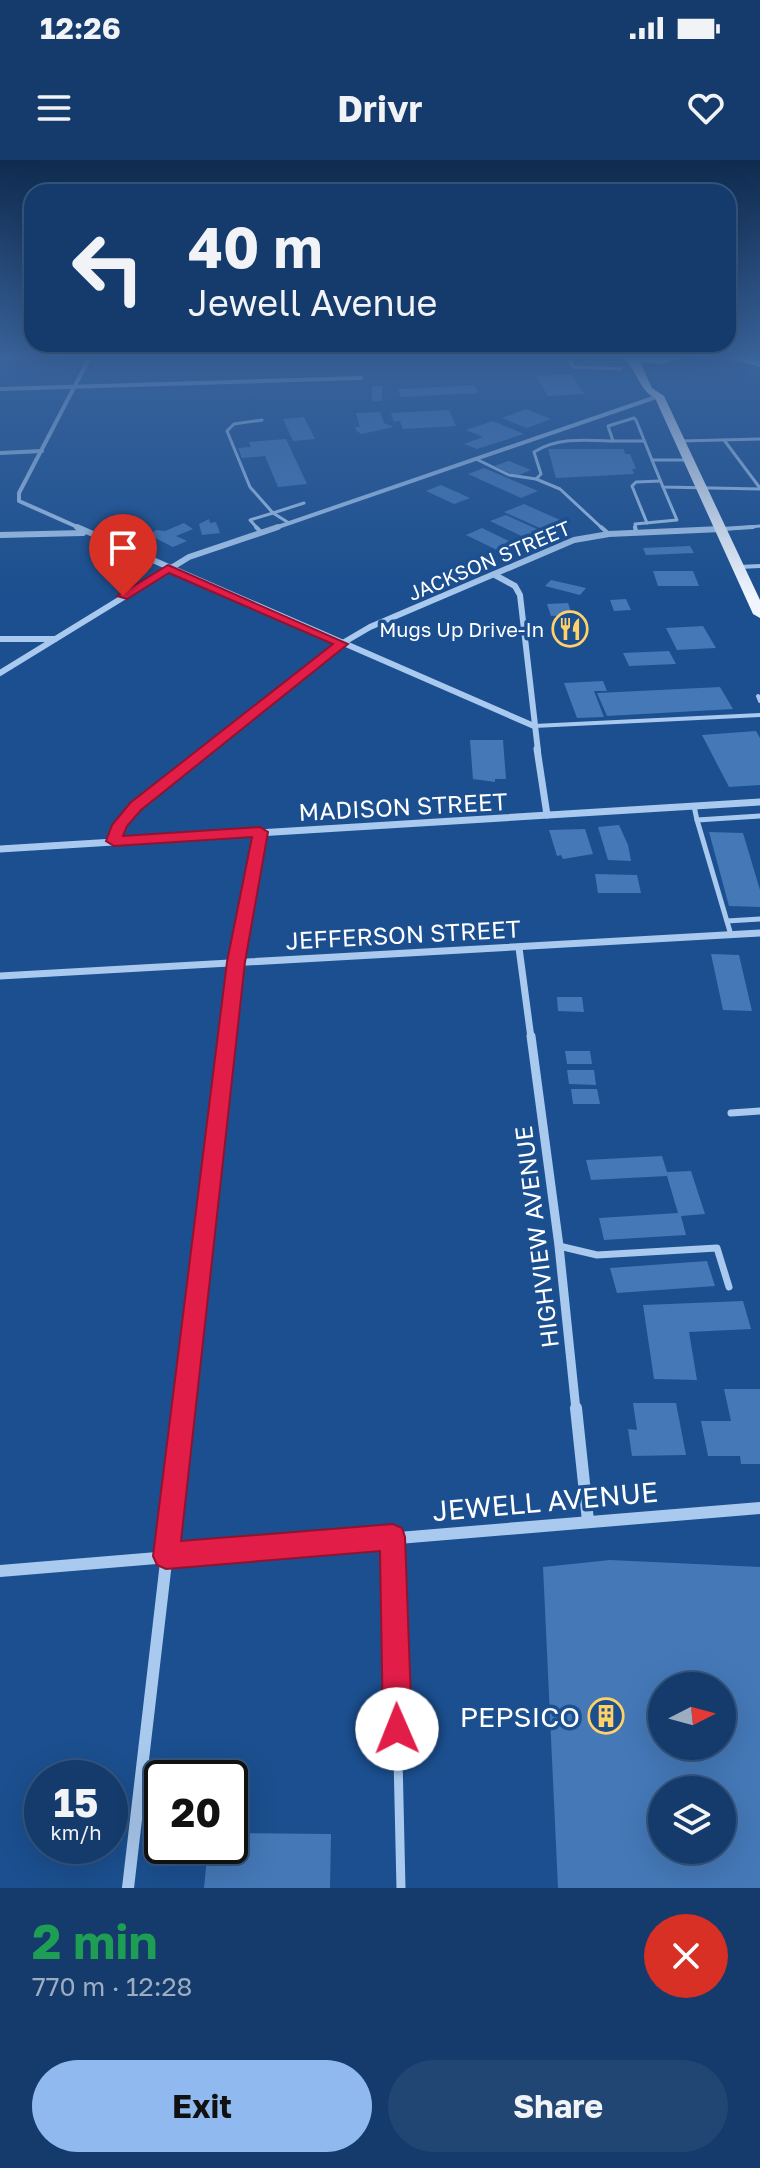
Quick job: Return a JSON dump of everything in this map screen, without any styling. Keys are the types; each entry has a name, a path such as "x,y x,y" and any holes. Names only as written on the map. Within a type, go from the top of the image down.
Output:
{"main road":[{"path":"678,436 760,614"}],"street":[{"path":"50,436 19,493 19,501 534,726"},
{"path":"0,673 189,557 543,436"},
{"path":"0,453 42,451"},
{"name":"JACKSON STREET","path":"114,841 119,825 135,807 341,644 370,627 574,540 609,534 721,529"},
{"path":"0,535 88,533"},
{"path":"495,575 515,586 520,595 547,815"},
{"path":"0,639 55,639"},
{"name":"MADISON STREET","path":"0,849 760,802"},
{"path":"128,1888 236,962 260,832"},
{"name":"JEFFERSON STREET","path":"0,976 760,933"},
{"name":"HIGHVIEW AVENUE","path":"519,948 559,1246 588,1521"},
{"name":"JEWELL AVENUE","path":"0,1571 760,1508"}],"lane":[{"path":"229,436 250,487 273,513 289,523"},
{"path":"562,436 575,441"},
{"path":"611,436 613,441"},
{"path":"636,533 635,524 672,523 677,519 642,436"},
{"path":"681,441 760,439"},
{"path":"724,440 760,488"},
{"path":"536,479 541,474 535,450 554,443 644,441"},
{"path":"476,459 509,475 536,479 564,491 609,534"},
{"path":"652,460 690,460"},
{"path":"647,523 632,486 636,482 660,481"},
{"path":"663,487 760,488"},
{"path":"261,532 250,520 304,503"},
{"path":"721,529 760,526"},
{"path":"739,567 760,566"},
{"path":"534,726 760,715"},
{"path":"694,806 731,935"},
{"path":"697,820 760,816"},
{"path":"727,921 760,919"},
{"path":"731,1113 760,1111"},
{"path":"559,1246 597,1255 717,1248 729,1287"},
{"path":"393,1537 401,1888"}],"building":[{"path":"291,436 313,436 315,439 293,441"},
{"path":"480,436 519,436 477,449 464,444 483,437"},
{"path":"286,439 307,484 278,487 265,456 242,458 238,448 251,447 249,442"},
{"path":"548,449 624,449 625,454 630,454 636,469 632,469 634,474 556,478"},
{"path":"509,461 531,470 516,476 494,466"},
{"path":"484,468 538,491 521,498 468,474"},
{"path":"441,485 470,498 454,504 426,491"},
{"path":"524,504 569,524 549,532 504,512"},
{"path":"506,515 548,534 532,541 490,521"},
{"path":"209,519 210,523 216,522 220,533 202,535 199,524"},
{"path":"138,522 138,532 124,534 119,525"},
{"path":"184,523 193,529 176,536 187,541 173,547 149,535 156,530 165,531"},
{"path":"482,528 515,544 499,551 466,535"},
{"path":"690,546 694,553 646,555 643,548"},
{"path":"653,571 693,571 699,586 658,586"},
{"path":"551,580 586,588 580,595 545,586"},
{"path":"626,599 631,610 614,611 610,600"},
{"path":"568,603 572,615 551,616 547,604"},
{"name":"Mugs Up Drive-In","path":"557,623 581,623 584,635 560,635"},
{"path":"703,626 716,648 677,650 666,628"},
{"path":"669,651 676,664 629,666 623,653"},
{"path":"603,681 607,691 594,691 604,717 577,718 564,683"},
{"path":"720,687 733,709 607,716 597,693"},
{"path":"756,731 760,738 760,785 729,787 702,735"},
{"path":"470,740 503,740 506,779 495,779 495,782 473,779"},
{"path":"619,825 631,861 608,860 598,827"},
{"path":"585,829 593,854 563,859 561,855 557,856 549,830"},
{"path":"709,832 743,833 760,890 760,907 729,906"},
{"path":"595,874 637,875 641,893 598,893"},
{"path":"711,954 739,955 752,1011 723,1010"},
{"path":"557,997 582,997 584,1012 558,1011"},
{"path":"565,1051 590,1051 592,1064 567,1064"},
{"path":"567,1070 594,1070 596,1085 569,1084"},
{"path":"571,1089 597,1089 600,1104 573,1104"},
{"path":"662,1156 667,1172 691,1171 705,1214 681,1216 686,1235 604,1240 599,1218 678,1213 667,1176 591,1180 586,1160"},
{"path":"707,1261 715,1286 617,1293 610,1268"},
{"path":"743,1301 751,1329 689,1332 697,1380 654,1379 643,1305"},
{"path":"724,1389 760,1389 760,1464 741,1464 740,1456 708,1456 701,1421 731,1421"},
{"path":"633,1403 676,1403 686,1455 632,1456 628,1429 637,1430"},
{"name":"PEPSICO","path":"610,1560 760,1567 760,1888 558,1888 543,1567"},
{"path":"248,1833 331,1834 330,1888 204,1888 206,1864 248,1864"}],"place":[{"name":"Mugs Up Drive-In","path":"570,629"},
{"name":"PEPSICO","path":"606,1716"}],"route":[{"path":"123,596 168,568 341,644 135,807 119,825 114,841 260,832 236,962 166,1556 393,1537 397,1729"}]}
